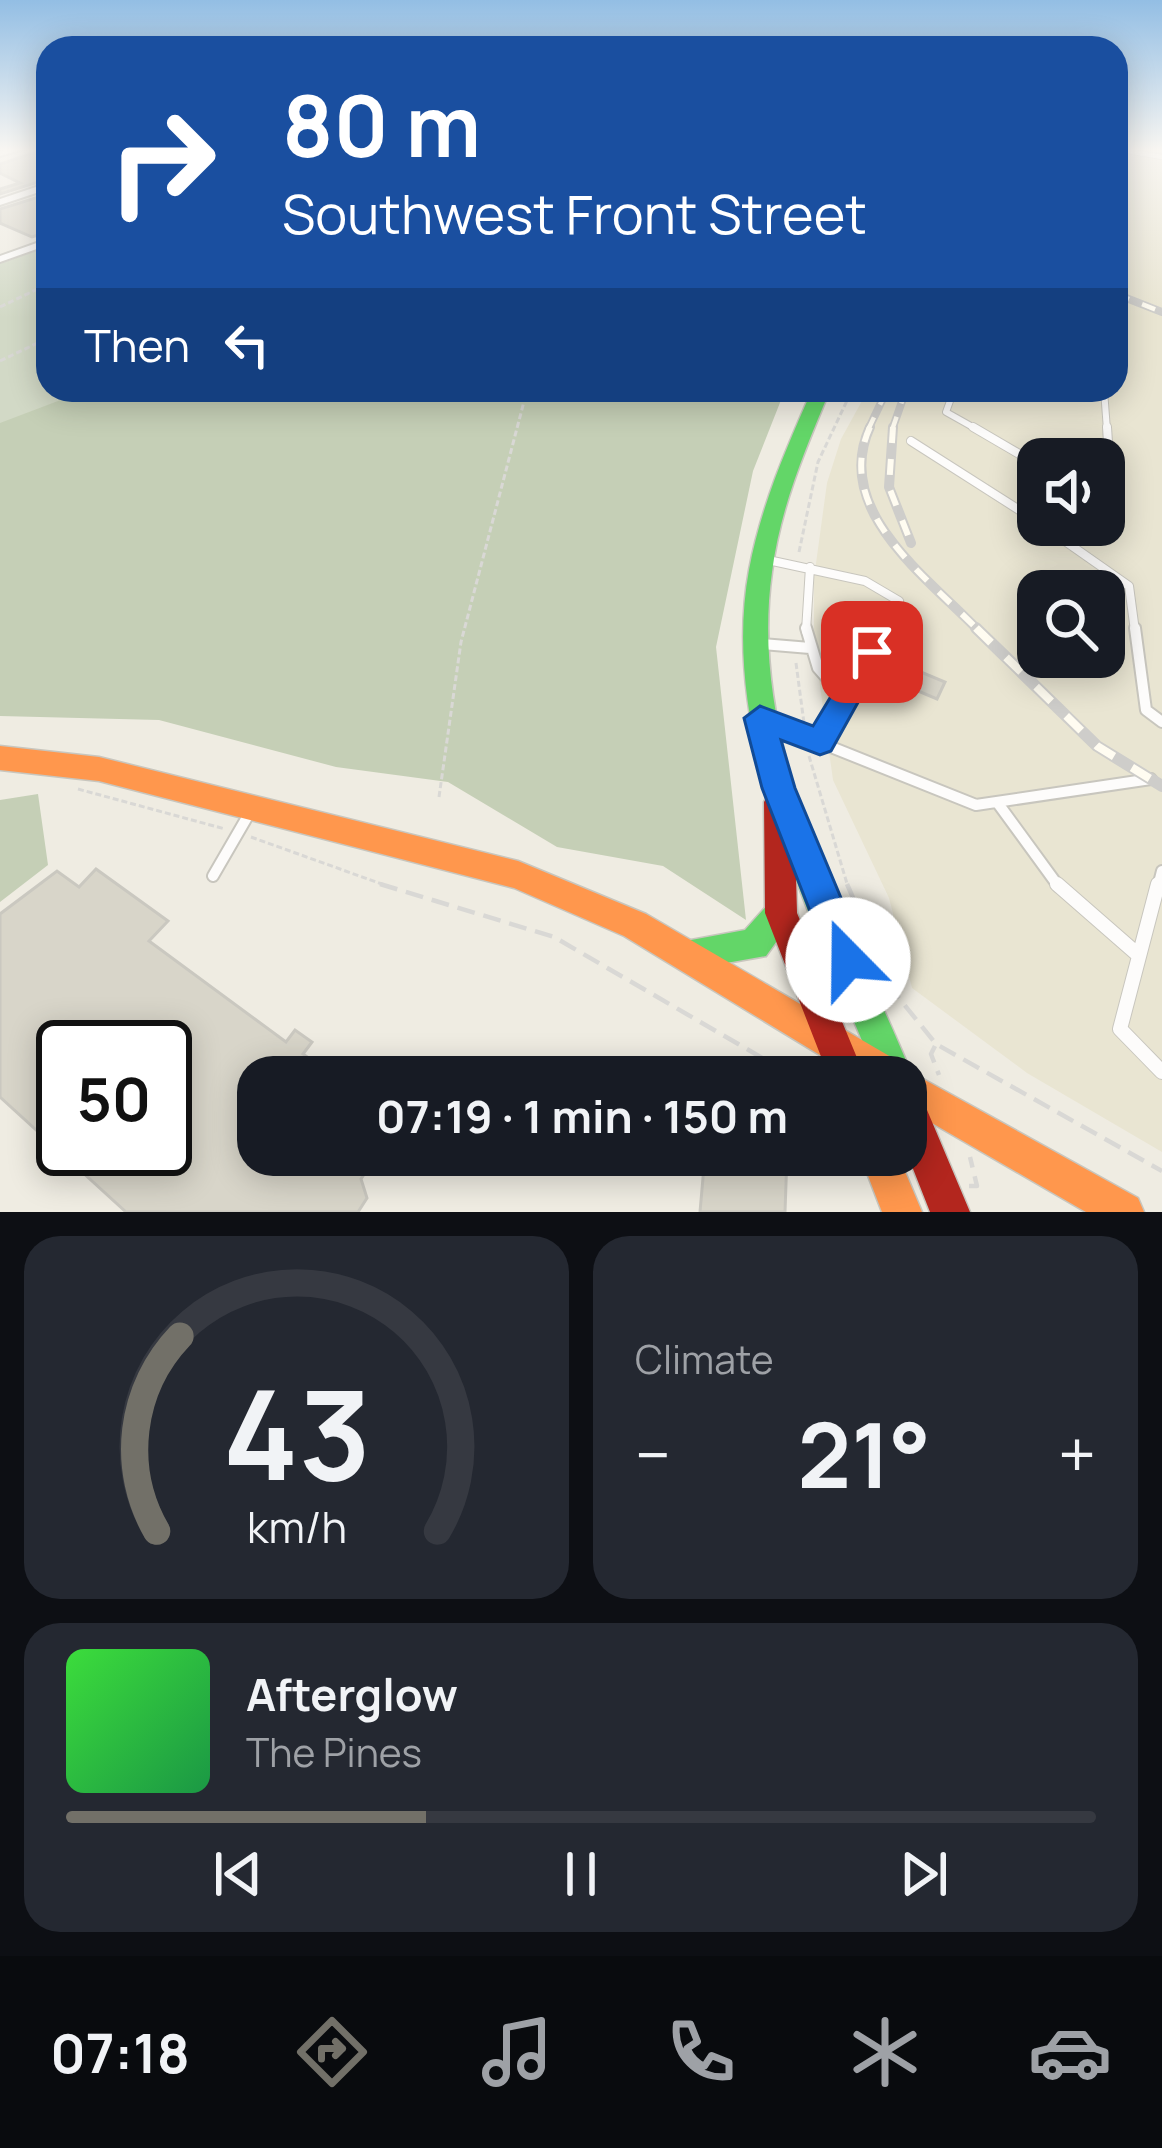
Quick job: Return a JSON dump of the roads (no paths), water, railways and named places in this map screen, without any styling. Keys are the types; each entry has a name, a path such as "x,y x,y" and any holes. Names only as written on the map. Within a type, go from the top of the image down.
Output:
{"main road":[{"path":"815,402 779,481 764,559 757,644 760,718 779,788 884,1056"},
{"path":"0,758 99,769 518,875 635,925 856,1056"},
{"path":"779,788 781,913 839,1056"},
{"path":"685,954 738,953 756,946 768,939 781,913"},
{"path":"927,1099 1124,1212"},
{"path":"927,1156 950,1212"},
{"path":"887,1176 902,1212"}],"street":[{"path":"0,259 36,246"}],"lane":[{"path":"950,402 946,412 1017,453"},
{"path":"1105,402 1107,438"},
{"path":"911,441 1017,509"},
{"path":"1072,546 1129,586 1146,710 1162,722"},
{"path":"764,559 865,581 899,601 820,742"},
{"path":"804,566 812,668 844,699"},
{"path":"829,617 882,633"},
{"path":"757,644 809,648"},
{"path":"760,718 976,805 1151,779"},
{"path":"997,802 1061,891 1136,953"},
{"path":"213,876 254,806"},
{"path":"1162,871 1136,953 1120,1029 1162,1072"}],"railway":[{"path":"1128,299 1162,312"},
{"path":"868,430 881,402"},
{"path":"893,427 902,402"},
{"path":"870,427 862,457 864,486 874,514 911,564 979,631"},
{"path":"893,427 889,487 911,543"},
{"path":"976,628 1097,746 1162,786"}]}
